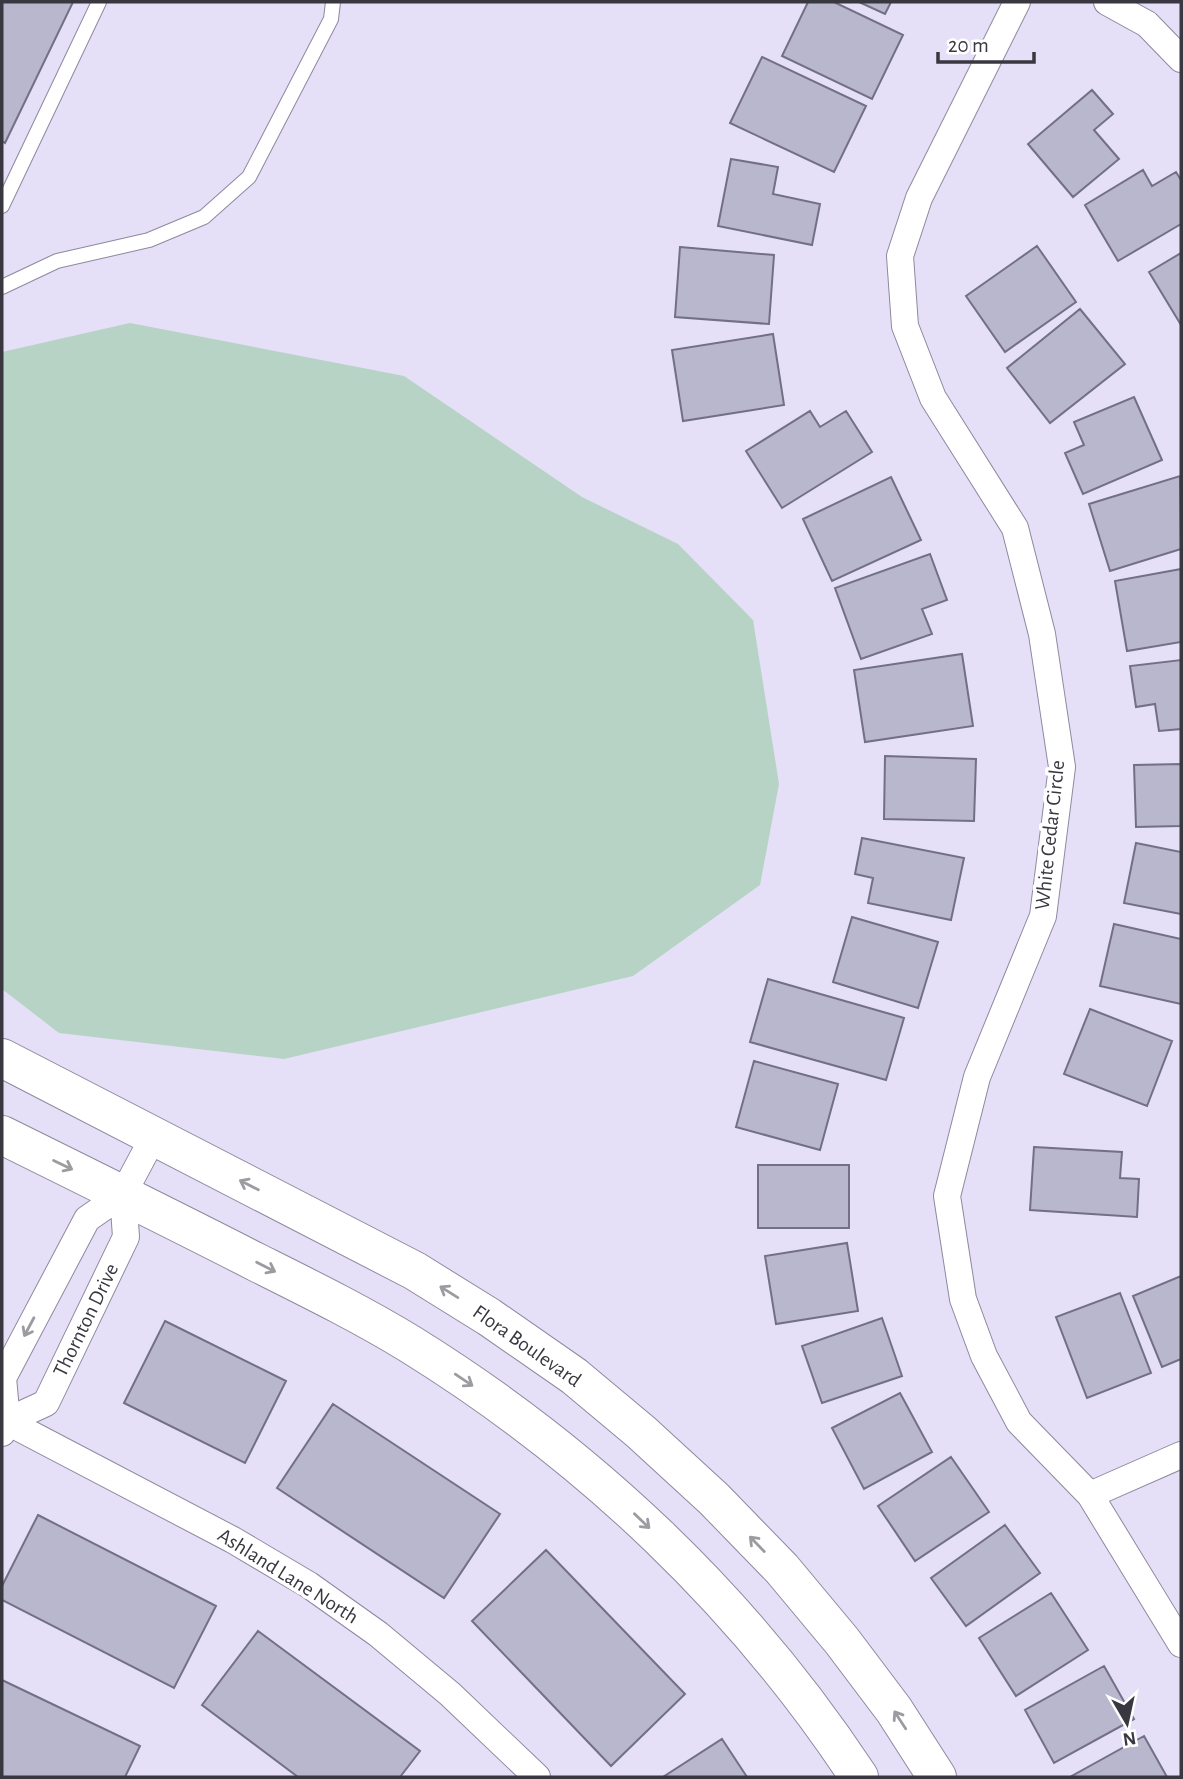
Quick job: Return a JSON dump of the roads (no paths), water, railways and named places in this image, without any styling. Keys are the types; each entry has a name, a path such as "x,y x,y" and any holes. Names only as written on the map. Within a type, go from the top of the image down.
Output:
{"street":[{"name":"White Cedar Circle","path":"1017,2 919,198 900,256 905,326 933,398 1015,528 1042,634 1062,767 1043,916 977,1077 947,1196 963,1299 984,1356 1019,1422 1090,1495 1181,1644"},
{"path":"1107,2 1147,24 1181,59"},
{"name":"Flora Boulevard","path":"2,1058 415,1271 489,1317 574,1376 641,1432 714,1499 782,1569 842,1641 894,1710 937,1777"},
{"path":"2,1135 342,1306 410,1344 546,1438 616,1497 679,1556 731,1611 791,1683 859,1777"},
{"path":"4,1424 3,1378 87,1219 123,1194 154,1136"},
{"name":"Thornton Drive","path":"4,1424 46,1403 126,1237 123,1194"},
{"path":"52,1284 93,1305"},
{"name":"Ashland Lane North","path":"4,1424 233,1539 309,1585 378,1634 450,1694 537,1777"},
{"path":"1090,1495 1181,1455"}],"lane":[{"path":"2,206 99,2"},
{"path":"2,287 57,261 149,240 204,216 249,177 331,19 333,2"}]}
